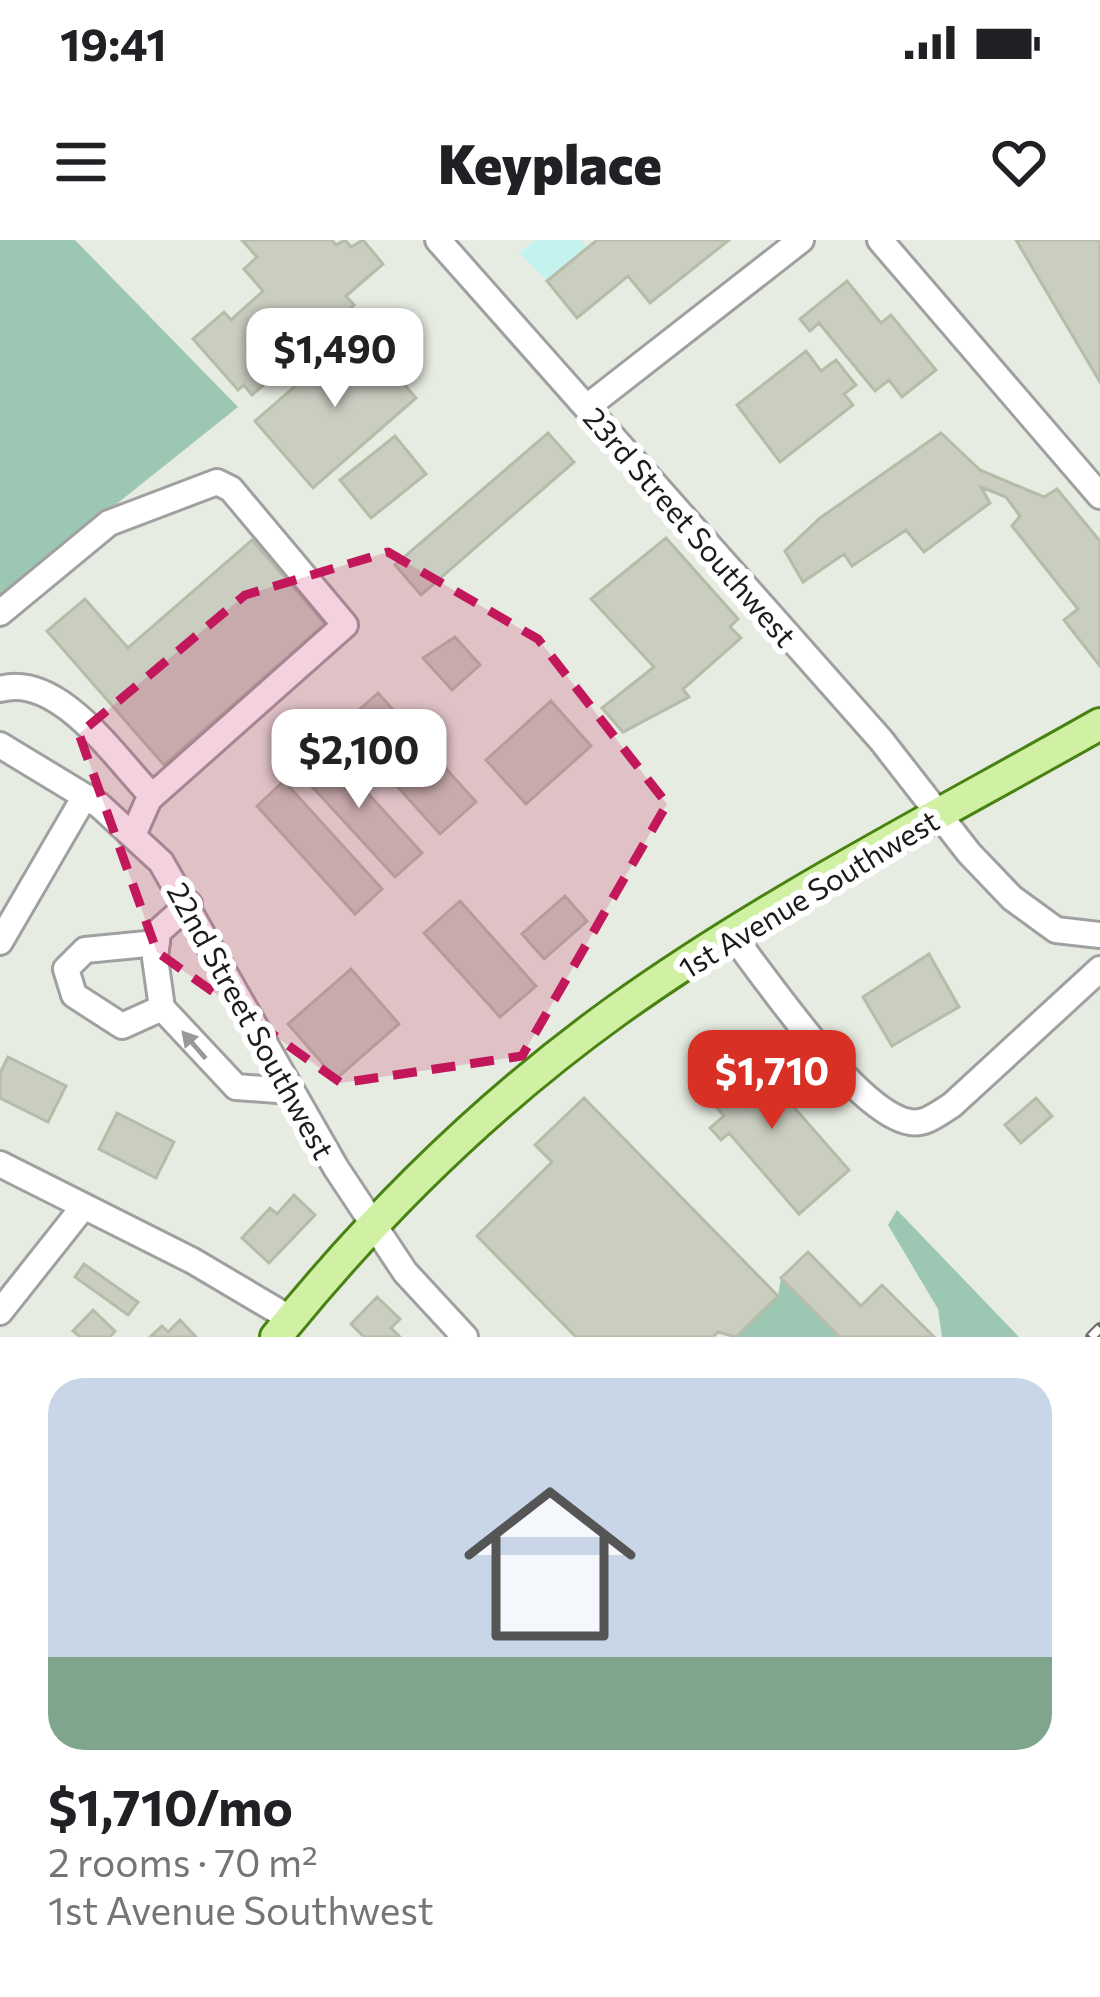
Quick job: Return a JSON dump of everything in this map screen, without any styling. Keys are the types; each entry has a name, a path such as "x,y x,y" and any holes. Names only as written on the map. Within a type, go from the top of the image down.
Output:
{"main road":[{"name":"1st Avenue Southwest","path":"284,1328 373,1222 435,1160 553,1059 733,936 1100,724"}],"street":[{"name":"23rd Street Southwest","path":"438,240 881,740 939,815 1037,920 1056,930 1100,935"},
{"path":"587,407 801,240"},
{"path":"884,241 1100,496"},
{"path":"0,613 110,523 217,482 231,489 346,625 152,796 134,833"},
{"path":"0,688 38,688 65,707 152,796"},
{"name":"22nd Street Southwest","path":"0,746 85,796 134,833 189,904 290,1091 405,1272 465,1337"},
{"path":"0,942 85,796"},
{"path":"189,904 167,920 157,943 162,1008 227,1079 261,1093 290,1091"},
{"path":"733,936 850,1081 884,1111 907,1122 924,1122 952,1105 1100,969"},
{"path":"157,943 85,950 66,969 74,995 122,1026 162,1008"},
{"path":"0,1164 84,1206 284,1328"},
{"path":"0,1312 84,1206"}],"highlighted area":[{"path":"388,552 538,639 667,804 522,1056 341,1083 157,952 79,734 245,595"}],"green space":[{"path":"0,240 75,240 238,407 0,597"},
{"path":"897,1210 1019,1337 942,1337 938,1309 888,1225"},
{"path":"781,1278 840,1337 736,1337 778,1296"}],"shaded area":[{"path":"536,240 581,240 588,248 547,281 519,253"}],"building":[{"path":"242,240 332,240 336,245 345,240 351,247 363,240 383,264 346,296 354,305 252,395 244,385 238,390 193,339 224,312 231,320 263,291 244,269 257,257"},
{"path":"597,240 729,240 650,303 628,276 577,318 547,281"},
{"path":"1016,240 1100,240 1100,382"},
{"path":"847,281 881,323 891,315 936,370 902,397 889,380 875,391 819,323 810,331 800,319"},
{"path":"358,331 416,398 313,488 255,421"},
{"path":"806,351 821,371 836,360 856,385 844,394 853,405 780,462 737,405"},
{"path":"548,433 574,462 421,595 395,565"},
{"path":"941,433 980,470 1044,497 1057,489 1100,541 1100,666 1064,620 1078,609 1012,526 1020,516 1006,497 981,487 990,503 924,552 906,530 852,566 844,554 803,582 785,551 820,518"},
{"path":"395,436 426,474 371,518 340,480"},
{"path":"666,538 738,619 730,627 741,638 683,689 689,697 623,732 602,708 654,667 591,599"},
{"path":"252,540 325,624 164,765 47,631 85,599 128,648"},
{"path":"455,637 480,665 452,690 423,658"},
{"path":"378,693 476,802 440,834 342,725"},
{"path":"551,701 591,746 526,804 486,760"},
{"path":"323,744 422,853 395,877 296,769"},
{"path":"284,781 382,889 355,914 257,806"},
{"path":"565,896 587,921 544,959 522,934"},
{"path":"460,901 536,986 500,1017 424,933"},
{"path":"929,954 959,1007 892,1046 863,997"},
{"path":"351,969 399,1024 336,1079 288,1024"},
{"path":"743,1049 849,1170 799,1214 729,1133 721,1140 710,1128 724,1116 699,1087"},
{"path":"8,1057 66,1086 48,1122 0,1098 0,1073"},
{"path":"584,1098 778,1296 736,1337 718,1332 713,1337 576,1337 477,1236 552,1162 535,1145"},
{"path":"1036,1098 1052,1116 1021,1143 1005,1125"},
{"path":"117,1113 174,1142 156,1178 99,1149"},
{"path":"294,1195 315,1215 269,1263 242,1238 270,1208 277,1214"},
{"path":"808,1252 861,1306 882,1285 934,1337 840,1337 781,1278"},
{"path":"84,1264 138,1302 128,1315 75,1277"},
{"path":"377,1297 400,1319 391,1328 400,1337 364,1337 351,1324"},
{"path":"93,1310 115,1331 110,1337 80,1337 73,1331"},
{"path":"180,1320 196,1337 150,1337 162,1326 168,1332"}],"railway":[{"path":"1091,1337 1100,1328"}]}
